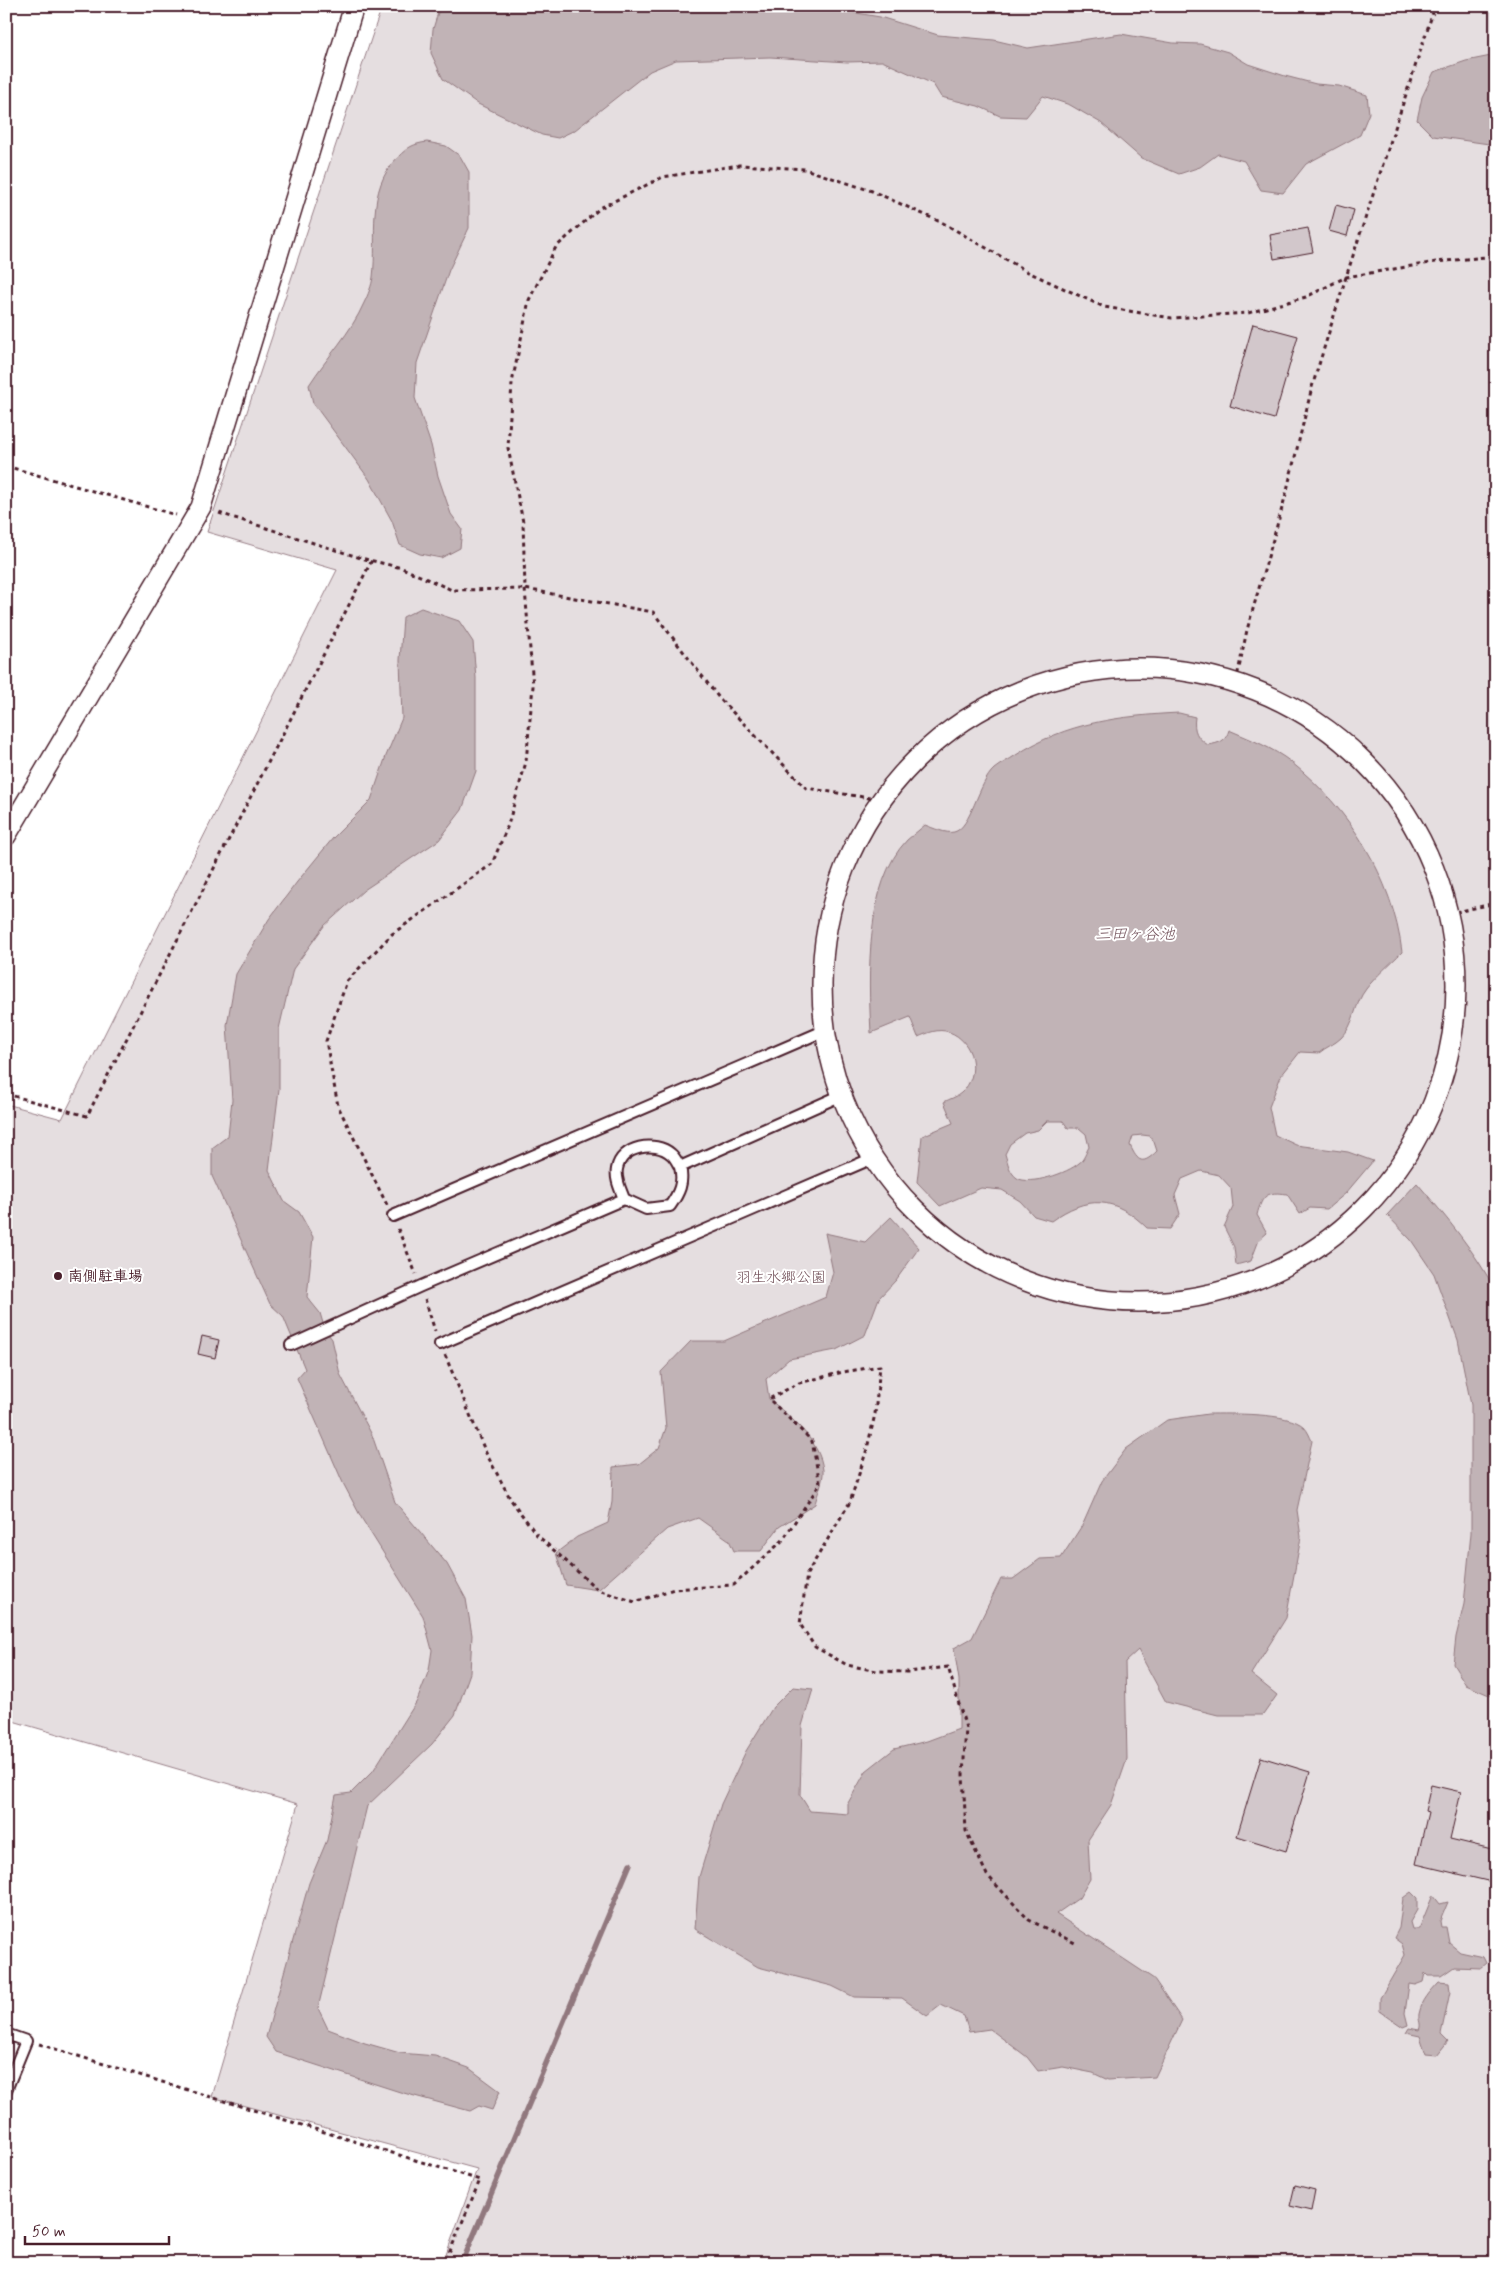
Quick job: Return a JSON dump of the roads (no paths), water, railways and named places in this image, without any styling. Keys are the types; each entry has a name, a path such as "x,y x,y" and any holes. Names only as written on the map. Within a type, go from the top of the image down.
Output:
{"street":[{"path":"6,836 197,514 354,6"},
{"path":"1149,667 1193,671 1236,682 1274,697 1310,716 1343,741 1373,769 1398,802 1420,837 1436,874 1448,914 1455,963 1455,1012 1447,1060 1432,1107 1409,1151 1380,1191 1346,1226 1306,1255 1263,1278 1216,1294 1168,1302 1118,1302 1061,1292 1023,1281 979,1259 939,1231 903,1197 873,1158 842,1096 826,1030 822,982 827,934 838,886 857,842 882,800 910,766 942,735 979,710 1019,691 1044,682 1104,668 1149,667"}],"lane":[{"path":"393,1216 826,1030"},
{"path":"680,1167 842,1096"},
{"path":"291,1345 421,1286 624,1200 646,1208 670,1206 682,1186 680,1167 673,1155 664,1149 645,1146 636,1148 626,1155 617,1167 616,1178 624,1200"},
{"path":"440,1344 873,1158"},
{"path":"6,2034 26,2041 6,2090"}],"water":[{"path":"440,6 815,6 880,17 938,35 994,40 1028,48 1121,34 1173,43 1200,44 1228,52 1248,64 1285,76 1316,84 1339,86 1367,95 1369,113 1360,135 1306,164 1283,193 1261,190 1244,161 1218,154 1200,167 1179,174 1141,158 1101,123 1070,105 1043,96 1026,117 1000,116 978,106 941,97 933,84 882,61 847,62 770,57 676,60 650,71 575,130 558,138 542,135 478,104 443,79 431,53 433,29"},
{"path":"1496,55 1496,145 1433,136 1417,120 1422,97 1434,72 1466,61"},
{"path":"427,142 446,146 460,156 469,172 469,228 449,270 417,363 415,398 451,514 462,529 460,548 441,558 420,554 400,545 392,521 369,479 313,403 309,385 346,335 359,314 370,290 373,277 375,214 381,184 388,170 398,157 408,148"},
{"path":"421,608 459,621 473,642 476,678 476,771 462,810 439,840 364,890 324,926 293,969 279,1029 279,1089 269,1170 284,1201 299,1212 313,1237 307,1297 320,1313 325,1330 332,1339 340,1374 372,1435 395,1502 447,1564 466,1599 472,1635 470,1673 455,1715 432,1744 367,1806 318,2008 328,2029 365,2043 400,2053 435,2056 469,2068 500,2091 492,2110 479,2106 470,2111 400,2092 276,2052 266,2037 309,1883 327,1840 336,1795 351,1793 373,1771 417,1701 429,1670 432,1650 423,1616 362,1519 343,1483 297,1378 305,1369 283,1316 270,1304 212,1176 212,1148 228,1136 232,1100 227,1025 236,974 269,919 297,882 333,838 371,800 386,756 402,718 400,660 403,617"},
{"name":"三田ヶ谷池","path":"1179,713 1195,717 1197,734 1208,745 1222,741 1229,730 1277,752 1312,780 1332,801 1365,846 1378,871 1397,924 1402,952 1366,989 1346,1033 1341,1038 1319,1053 1300,1052 1281,1076 1269,1107 1275,1135 1296,1145 1348,1152 1373,1161 1346,1193 1327,1209 1310,1208 1300,1214 1287,1194 1275,1193 1266,1196 1261,1203 1257,1215 1267,1233 1259,1240 1251,1261 1236,1265 1234,1247 1224,1227 1233,1207 1231,1188 1219,1175 1201,1171 1182,1179 1175,1195 1180,1214 1170,1229 1147,1228 1124,1210 1100,1203 1089,1203 1077,1207 1051,1221 1034,1216 1020,1201 1002,1190 981,1188 940,1206 917,1182 922,1136 953,1123 944,1102 959,1094 967,1086 973,1068 969,1050 964,1042 949,1032 933,1032 918,1037 910,1017 871,1033 870,958 876,905 883,881 893,859 907,840 925,825 947,832 954,832 960,829 970,814 983,784 994,769 1035,744 1074,728 1094,723 1136,716","holes":["1047,1121 1063,1121 1068,1128 1079,1128 1086,1134 1089,1147 1085,1156 1074,1167 1049,1177 1031,1180 1017,1178 1010,1170 1005,1154 1010,1144 1025,1133 1038,1130","1133,1136 1150,1136 1157,1151 1144,1160 1136,1156 1130,1145"]},
{"path":"1417,1183 1470,1249 1496,1292 1496,1698 1466,1685 1453,1664 1456,1637 1464,1604 1471,1533 1471,1405 1458,1340 1434,1274 1411,1240 1387,1215"},
{"path":"891,1217 919,1248 896,1280 879,1298 865,1335 836,1350 789,1359 766,1379 769,1399 803,1430 821,1459 823,1474 815,1504 779,1527 761,1551 734,1551 729,1540 698,1518 667,1529 598,1590 566,1585 556,1553 577,1537 608,1523 612,1502 613,1467 639,1464 659,1448 666,1428 661,1372 691,1341 724,1341 826,1297 833,1272 825,1233 865,1242"},
{"path":"1208,1414 1244,1414 1286,1419 1304,1427 1312,1441 1297,1510 1301,1537 1286,1618 1251,1674 1277,1695 1263,1715 1218,1715 1166,1702 1138,1650 1125,1662 1127,1759 1111,1805 1088,1840 1090,1879 1079,1898 1056,1914 1154,1979 1182,2020 1155,2077 1108,2080 1093,2073 1063,2067 1038,2071 1027,2057 990,2029 969,2032 964,2016 941,2005 927,2016 902,1998 854,1997 832,1986 758,1967 695,1929 699,1877 721,1804 746,1751 773,1707 793,1687 813,1689 802,1726 800,1795 810,1811 848,1814 848,1803 866,1771 894,1749 927,1741 959,1729 959,1680 954,1648 972,1638 1001,1579 1013,1579 1040,1559 1061,1558 1083,1524 1102,1481 1126,1449 1167,1420"},
{"path":"1411,1892 1417,1898 1417,1910 1410,1922 1412,1929 1419,1929 1433,1895 1440,1904 1448,1902 1440,1921 1441,1927 1446,1927 1449,1943 1460,1952 1483,1957 1486,1963 1480,1968 1454,1967 1441,1976 1428,1976 1425,1973 1423,1982 1415,1985 1409,1984 1405,2013 1408,2025 1403,2027 1380,2011 1380,1998 1405,1955 1402,1944 1394,1938 1399,1928 1403,1898"},
{"path":"1439,1982 1449,1983 1450,1992 1441,2034 1448,2041 1437,2055 1426,2054 1420,2036 1406,2033 1409,2028 1419,2030 1419,2014 1422,2004"}],"waterway":[{"path":"462,2263 630,1864"}],"place":[{"name":"南側駐車場","path":"58,1276"}],"park label":[{"name":"羽生水郷公園","path":"781,1277"}]}
